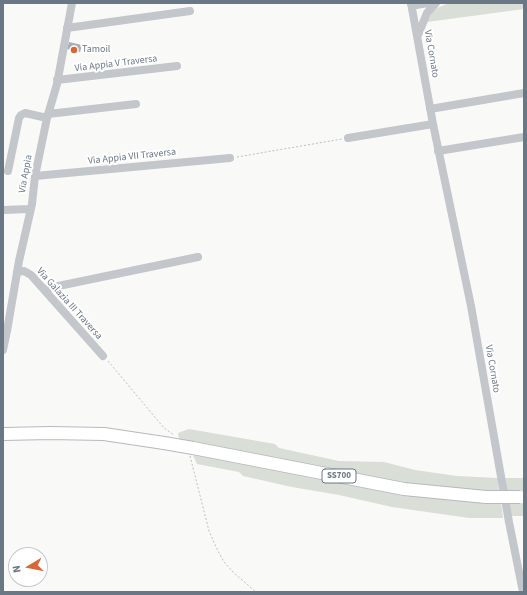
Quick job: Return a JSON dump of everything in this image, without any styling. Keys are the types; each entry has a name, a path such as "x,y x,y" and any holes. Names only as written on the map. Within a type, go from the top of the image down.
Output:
{"highway":[{"name":"SS700","path":"3,434 104,434 164,443 191,451 404,489 486,497 522,497"}],"street":[{"name":"Via Appia","path":"3,350 5,329 30,209 35,176 57,80 72,3"},
{"path":"411,4 416,5 428,3"},
{"path":"417,35 428,12 436,3"},
{"name":"Via Cornato","path":"411,4 438,151 471,306 509,522 523,592"},
{"path":"67,28 190,11"},
{"name":"Via Appia V Traversa","path":"57,80 177,66"},
{"path":"430,109 524,93"},
{"path":"8,171 19,118 21,115 25,113 48,116 136,104"},
{"path":"348,138 433,124"},
{"path":"438,151 524,137"},
{"name":"Via Appia VII Traversa","path":"35,176 230,158"},
{"path":"3,210 30,209"},
{"path":"44,289 198,257"},
{"name":"Via Galazia III Traversa","path":"17,272 24,271 31,275 103,356"}],"path":[{"path":"230,158 348,138"},
{"path":"103,356 164,428 174,435 177,440"},
{"path":"191,451 209,531 216,547 224,562 256,592"}],"shaded area":[{"path":"449,3 524,3 524,9 427,22 437,8"},
{"path":"189,429 275,444 279,448 339,461 384,462 415,470 457,476 498,478 499,492 464,491 407,483 181,441 178,433"},
{"path":"192,453 442,499 501,502 503,518 469,518 392,507 339,495 292,487 243,476 239,472 197,464"},
{"path":"505,478 524,478 524,492 507,492"},
{"path":"524,503 524,516 511,516 509,504"}],"building":[{"path":"69,42 82,45 80,52 67,49"}],"place":[{"name":"Tamoil","path":"74,50"}]}
